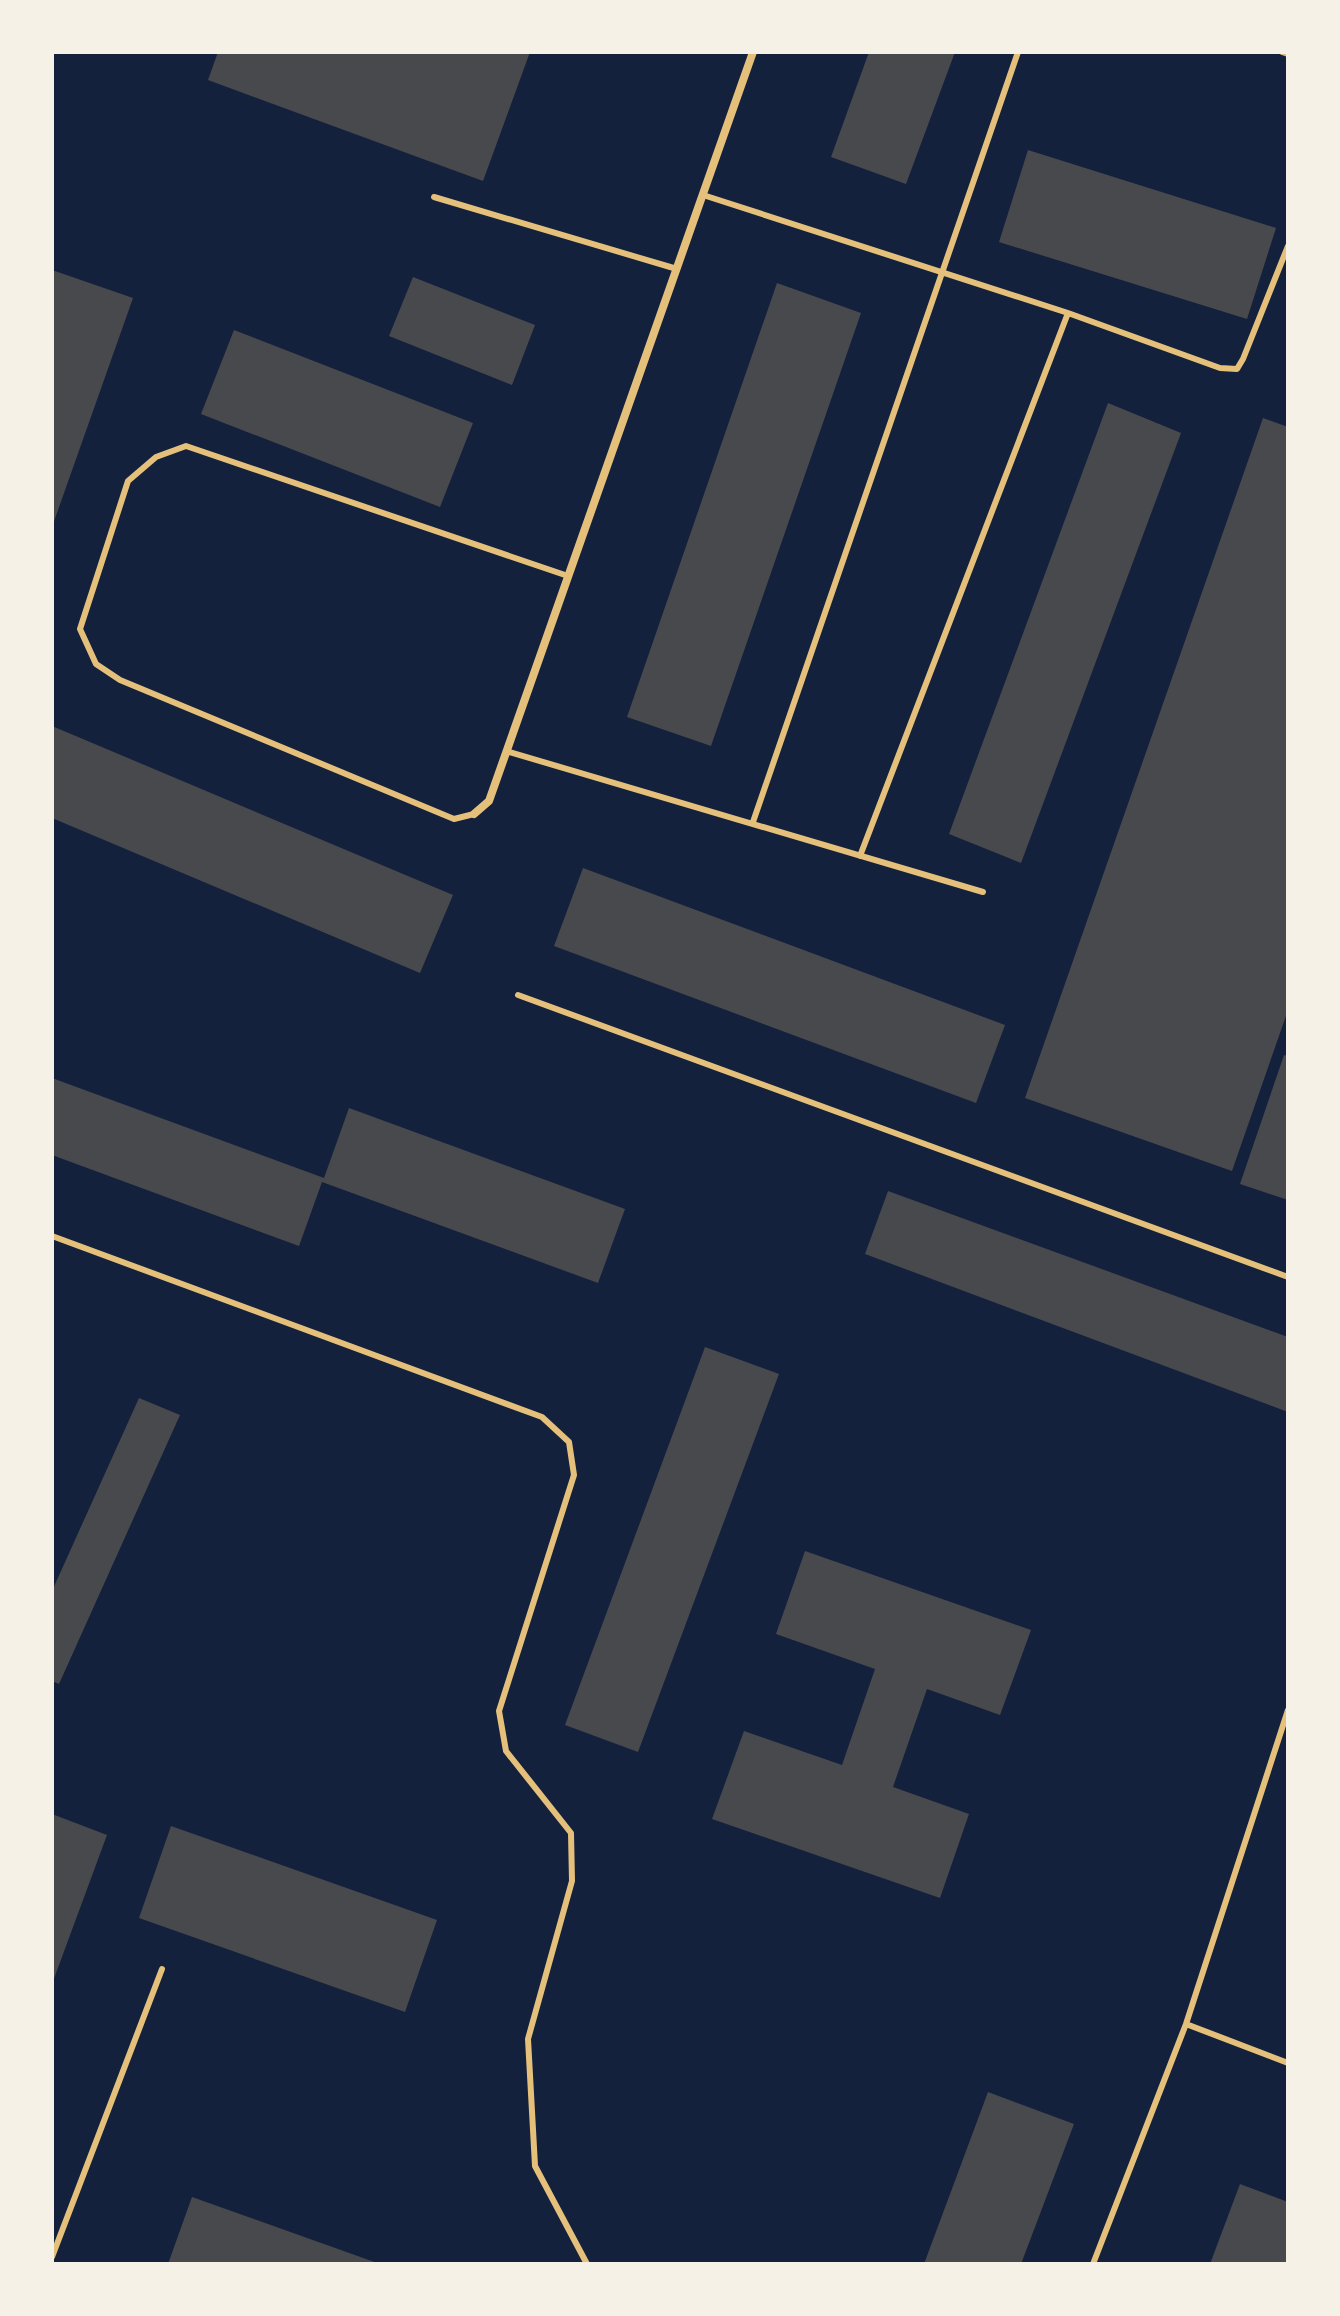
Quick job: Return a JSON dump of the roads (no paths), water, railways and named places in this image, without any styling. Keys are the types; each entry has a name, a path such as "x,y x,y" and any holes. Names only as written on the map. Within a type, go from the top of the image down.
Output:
{"street":[{"path":"474,814 489,801 753,52"}],"lane":[{"path":"753,822 1018,52"},
{"path":"1282,52 1288,54"},
{"path":"703,195 1068,313 1220,368 1237,369 1243,359 1288,246"},
{"path":"434,197 677,269"},
{"path":"860,856 1068,313"},
{"path":"474,814 454,819 120,680 96,664 80,629 128,481 156,457 186,446 568,576"},
{"path":"506,751 983,892"},
{"path":"518,995 1288,1277"},
{"path":"52,1236 542,1417 569,1442 574,1475 499,1711 506,1751 571,1833 572,1881 528,2039 535,2166 587,2264"},
{"path":"1093,2264 1186,2024 1288,1710"},
{"path":"52,2257 162,1969"},
{"path":"1186,2024 1288,2063"}]}
